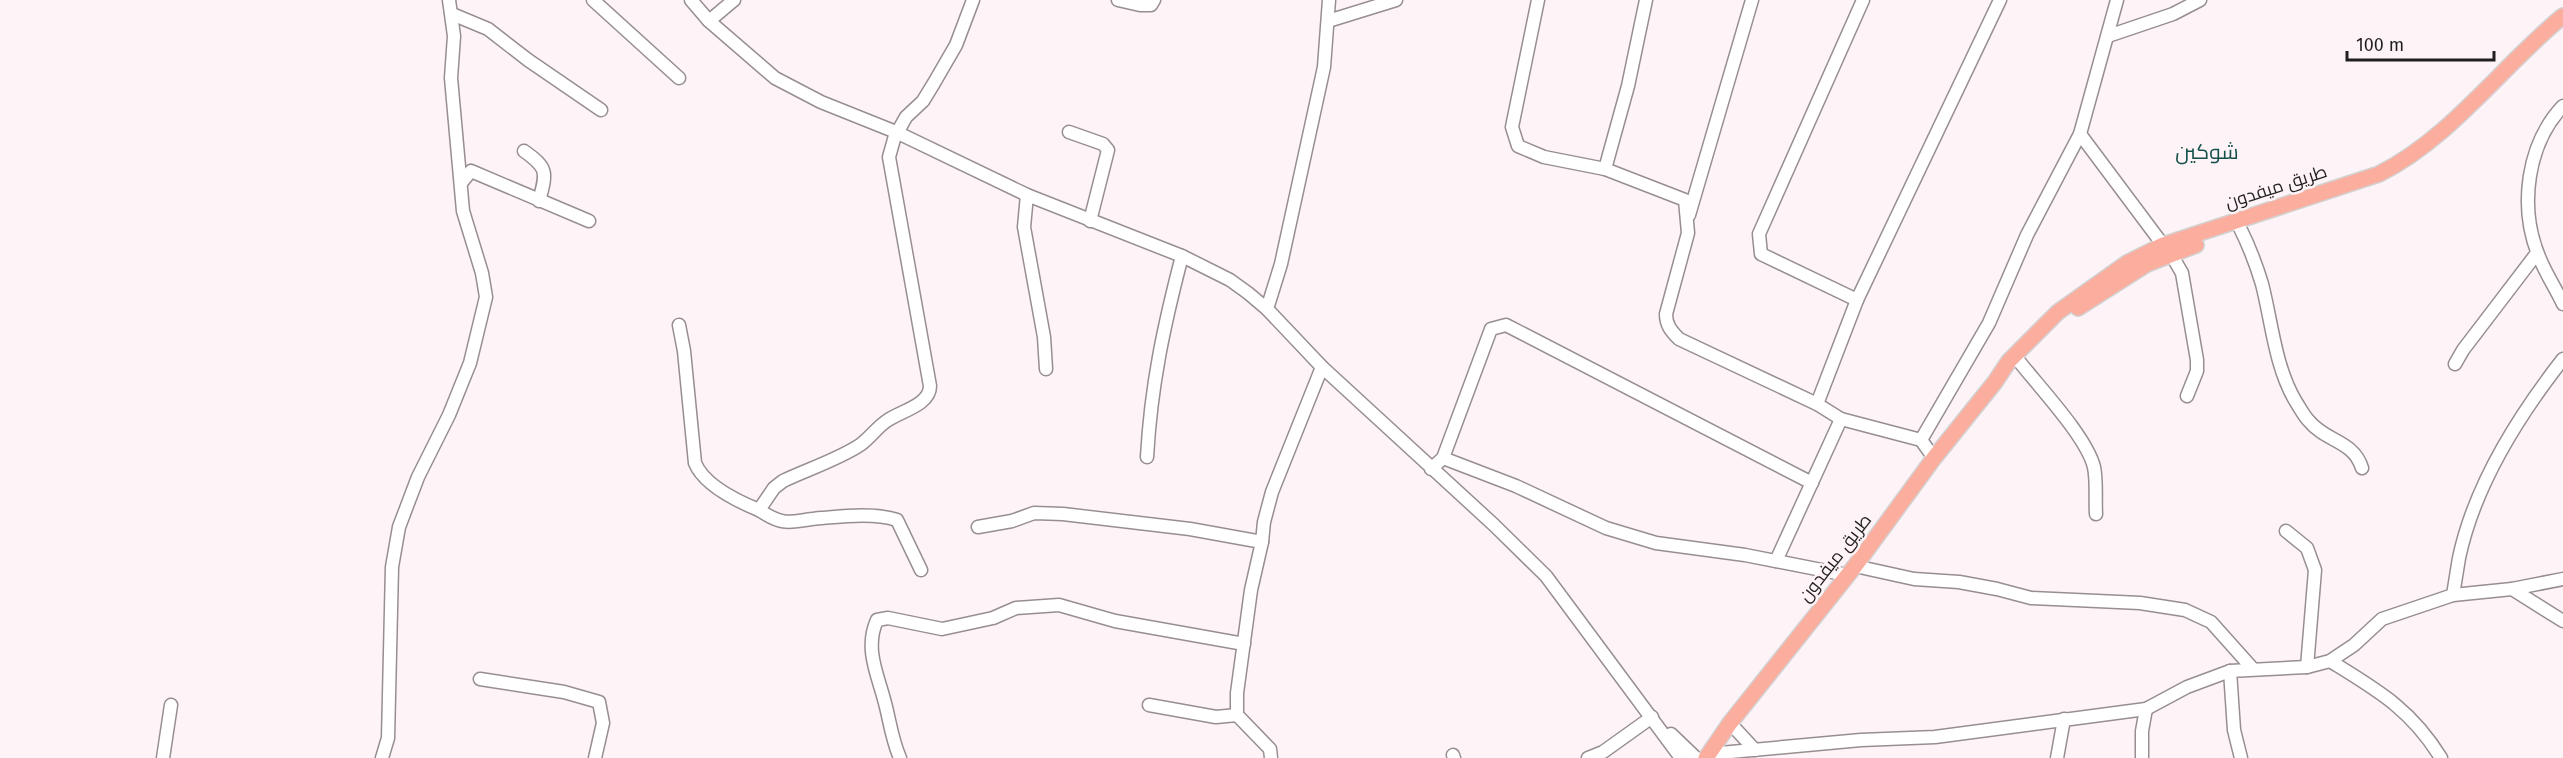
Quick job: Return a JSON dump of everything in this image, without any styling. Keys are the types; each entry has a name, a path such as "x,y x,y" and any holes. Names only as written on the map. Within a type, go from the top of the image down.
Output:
{"main road":[{"name":"طريق ميفدون","path":"1995,382 2049,330 2167,250 2379,174 2398,164 2431,139 2563,16"},
{"name":"طريق ميفدون","path":"1703,757 1851,571 2009,361 2058,312 2127,263 2374,186 2407,169 2433,150 2563,27"}],"street":[{"path":"387,756 392,567 399,527 418,477 449,415 470,363 486,297 482,273 463,211 451,78 454,36 449,0"},
{"path":"593,0 679,78"},
{"path":"691,0 709,21 775,78 821,102 897,133 1027,195 1182,256 1230,280 1267,309 1322,367 1494,525 1546,576 1681,758"},
{"path":"709,21 734,0"},
{"path":"759,510 774,488 783,481 854,449 884,422 917,405 930,391 889,157 897,133 906,117 924,101 956,45 974,0"},
{"path":"1118,0 1144,6 1151,5 1154,0"},
{"path":"1267,309 1281,264 1324,67 1329,0"},
{"path":"1328,21 1396,0"},
{"path":"1538,0 1512,127 1518,146 1544,157 1605,170 1685,200 1688,220"},
{"path":"1605,170 1628,86 1646,0"},
{"path":"1752,0 1688,220 1686,245 1666,314 1666,322 1679,339 1817,404 1841,418 1921,440 1934,458"},
{"path":"1857,300 1761,254 1759,234 1863,0"},
{"path":"1817,404 1857,300 2000,0"},
{"path":"1921,440 1989,323 2027,235 2080,134 2117,0"},
{"path":"2108,36 2179,12 2200,0"},
{"path":"452,14 488,29 528,60 601,110"},
{"path":"2563,106 2548,126 2539,145 2528,185 2528,207 2537,253 2563,304"},
{"path":"1069,132 1103,144 1108,150 1090,221"},
{"path":"2080,134 2182,273 2197,360 2197,371 2187,396"},
{"path":"524,150 540,162 544,172 539,201"},
{"path":"462,182 471,171 589,221"},
{"path":"1027,195 1024,227 1044,337 1046,369"},
{"path":"2240,228 2255,261 2276,347 2295,400 2309,422 2334,441 2348,446 2358,456 2362,468"},
{"path":"2455,364 2463,350 2537,253"},
{"path":"1147,457 1161,336 1182,256"},
{"path":"679,324 697,469 725,492 774,519 797,523 819,518 885,516 897,520 921,570"},
{"path":"1431,469 1443,458 1491,329 1506,326 1812,483"},
{"path":"2453,595 2459,557 2486,482 2511,432 2563,359"},
{"path":"2018,360 2069,424 2091,459 2095,470 2096,514"},
{"path":"1271,758 1270,749 1237,715 1251,590 1272,492 1322,367"},
{"path":"1776,561 1841,418"},
{"path":"1443,458 1516,486 1616,531 1656,543 1851,571 1959,582 2031,598 2140,603 2185,610 2211,622 2253,669"},
{"path":"978,527 1012,521 1034,513 1063,514 1190,529 1262,542"},
{"path":"2286,531 2307,548 2315,570 2307,667"},
{"path":"1652,717 1703,757 1861,740 1935,737 2146,709 2187,687 2230,670 2307,667 2330,661 2354,645 2382,619 2453,595 2512,589 2563,579"},
{"path":"2512,589 2563,621"},
{"path":"900,758 870,644 872,630 877,620 888,618 942,629 993,618 1016,608 1059,605 1115,621 1244,644"},
{"path":"2330,661 2388,697 2403,710 2428,738 2441,758"},
{"path":"2230,670 2234,730 2241,758"},
{"path":"480,679 564,692 599,702 603,723 595,758"},
{"path":"163,758 171,705"},
{"path":"1149,705 1216,717 1237,715"},
{"path":"2142,758 2142,731 2146,709"},
{"path":"1588,758 1603,752 1652,717"},
{"path":"2057,758 2064,719"},
{"path":"1730,723 1755,750"}],"district":[{"name":"شوكين","path":"2207,152"}]}
